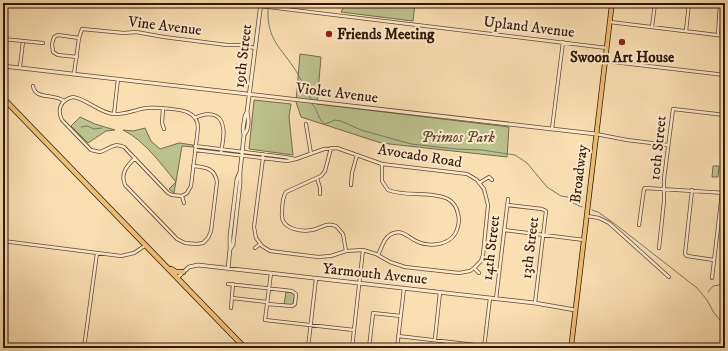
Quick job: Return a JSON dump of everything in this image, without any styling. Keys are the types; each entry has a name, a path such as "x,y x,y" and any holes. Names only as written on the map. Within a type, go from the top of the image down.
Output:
{"highway":[{"path":"3,98 245,348"},
{"path":"166,266 176,272 183,272"}],"main road":[{"name":"Broadway","path":"571,348 612,3"}],"street":[{"path":"54,3 59,3"},
{"name":"Upland Avenue","path":"235,3 607,48"},
{"path":"652,27 654,3"},
{"path":"686,31 689,3"},
{"path":"718,35 720,3"},
{"name":"19th Street","path":"228,269 230,249 233,245 240,185 242,151 244,135 247,132 247,112 261,5"},
{"path":"610,22 725,36"},
{"name":"Vine Avenue","path":"79,38 82,29 86,28 124,33 136,32 164,37 255,48"},
{"path":"74,74 77,56 79,38 58,35 54,37 52,51 56,54 77,56"},
{"path":"3,39 43,43"},
{"path":"20,67 23,41"},
{"path":"552,129 563,42"},
{"path":"605,61 725,75"},
{"name":"Violet Avenue","path":"3,66 596,134 627,140 668,145"},
{"path":"114,114 118,79"},
{"path":"33,86 34,91 38,94 56,96 64,101"},
{"path":"69,98 78,98 101,111 114,114 128,114 146,108 163,108 186,111 195,118 198,125 190,189 187,193 182,196 175,196 168,192 124,147 117,144 112,145 98,154 89,148 62,120 60,111 64,101 69,98"},
{"path":"163,108 162,123 164,129"},
{"name":"10th Street","path":"659,248 664,201 664,179 673,109 725,115"},
{"path":"195,118 205,113 210,113 221,118 224,128 221,153"},
{"path":"306,124 311,154"},
{"name":"Avocado Road","path":"195,146 296,159"},
{"name":"Avocado Road","path":"195,150 287,161 311,154 324,148 339,148 382,164 462,173 472,177 479,183 486,194 488,205 483,255 481,261 474,268"},
{"path":"331,148 325,171 321,176 286,192 283,199 281,217 283,221 291,228 307,230 316,229 325,224 336,226 342,234 346,251"},
{"path":"263,154 254,227 256,238 266,249 276,253 318,257 339,255 346,251 363,250 405,267 459,273 470,271 474,268 479,273"},
{"path":"351,185 352,173 357,155"},
{"path":"135,158 126,168 122,177 125,186 177,239 182,242 200,244 206,242 210,236 217,184 215,172 207,168 193,166"},
{"path":"378,255 385,239 397,232 405,234 421,243 437,244 446,242 456,232 459,218 455,205 446,198 388,190 382,181 382,164"},
{"path":"479,183 489,177 492,180"},
{"path":"317,178 320,194"},
{"path":"639,225 644,189 692,190 723,193 712,278"},
{"path":"692,190 685,254 687,256 714,260"},
{"path":"182,196 184,203"},
{"name":"14th Street","path":"496,299 508,199"},
{"name":"13th Street","path":"507,205 544,209 546,212 534,303"},
{"path":"587,216 599,218 609,224 669,277"},
{"path":"504,230 584,240"},
{"path":"3,241 97,253 127,255 136,252 146,245"},
{"path":"255,248 260,244"},
{"path":"352,348 363,250"},
{"path":"84,348 97,253"},
{"name":"Yarmouth Avenue","path":"183,272 189,267 196,265 534,303 575,310"},
{"path":"178,278 183,272"},
{"path":"271,273 265,320 354,330"},
{"path":"308,348 316,278"},
{"path":"228,284 293,291 296,294 295,304 292,306 232,298"},
{"path":"231,308 234,284"},
{"path":"397,348 404,288"},
{"path":"434,348 440,292"},
{"name":"14th Street","path":"484,347 490,298"},
{"path":"369,348 373,313 401,316"},
{"path":"398,336 484,347"}],"green space":[{"path":"346,3 415,3 413,21 341,12"},
{"name":"Primos Park","path":"300,54 321,57 317,104 509,127 507,157 381,143 301,117 296,102"},
{"path":"254,100 291,104 289,117 293,155 249,149"},
{"path":"80,117 95,124 115,130 106,131 88,143 71,126"},
{"path":"145,128 151,141 160,149 179,143 193,145 193,147 182,146 176,182 145,146 123,130 133,131"},
{"path":"713,166 719,166 718,177 712,177"},
{"path":"176,182 174,193 169,189"},
{"path":"286,292 295,294 293,305 284,305"},
{"path":"439,343 480,347 481,348 436,348"}],"waterway":[{"path":"268,9 268,20 272,36 296,71 311,99"},
{"path":"312,104 322,122 325,124 335,120 341,121 361,130 411,144 482,150 515,155 527,163 547,187 561,196 568,197 573,203 582,207"},
{"path":"81,127 87,126 94,129 102,128"},
{"path":"592,210 598,212 619,227 697,288 725,326"},
{"path":"708,292 713,286 725,284"}],"place":[{"name":"Friends Meeting","path":"329,34"},
{"name":"Swoon Art House","path":"622,42"}]}
